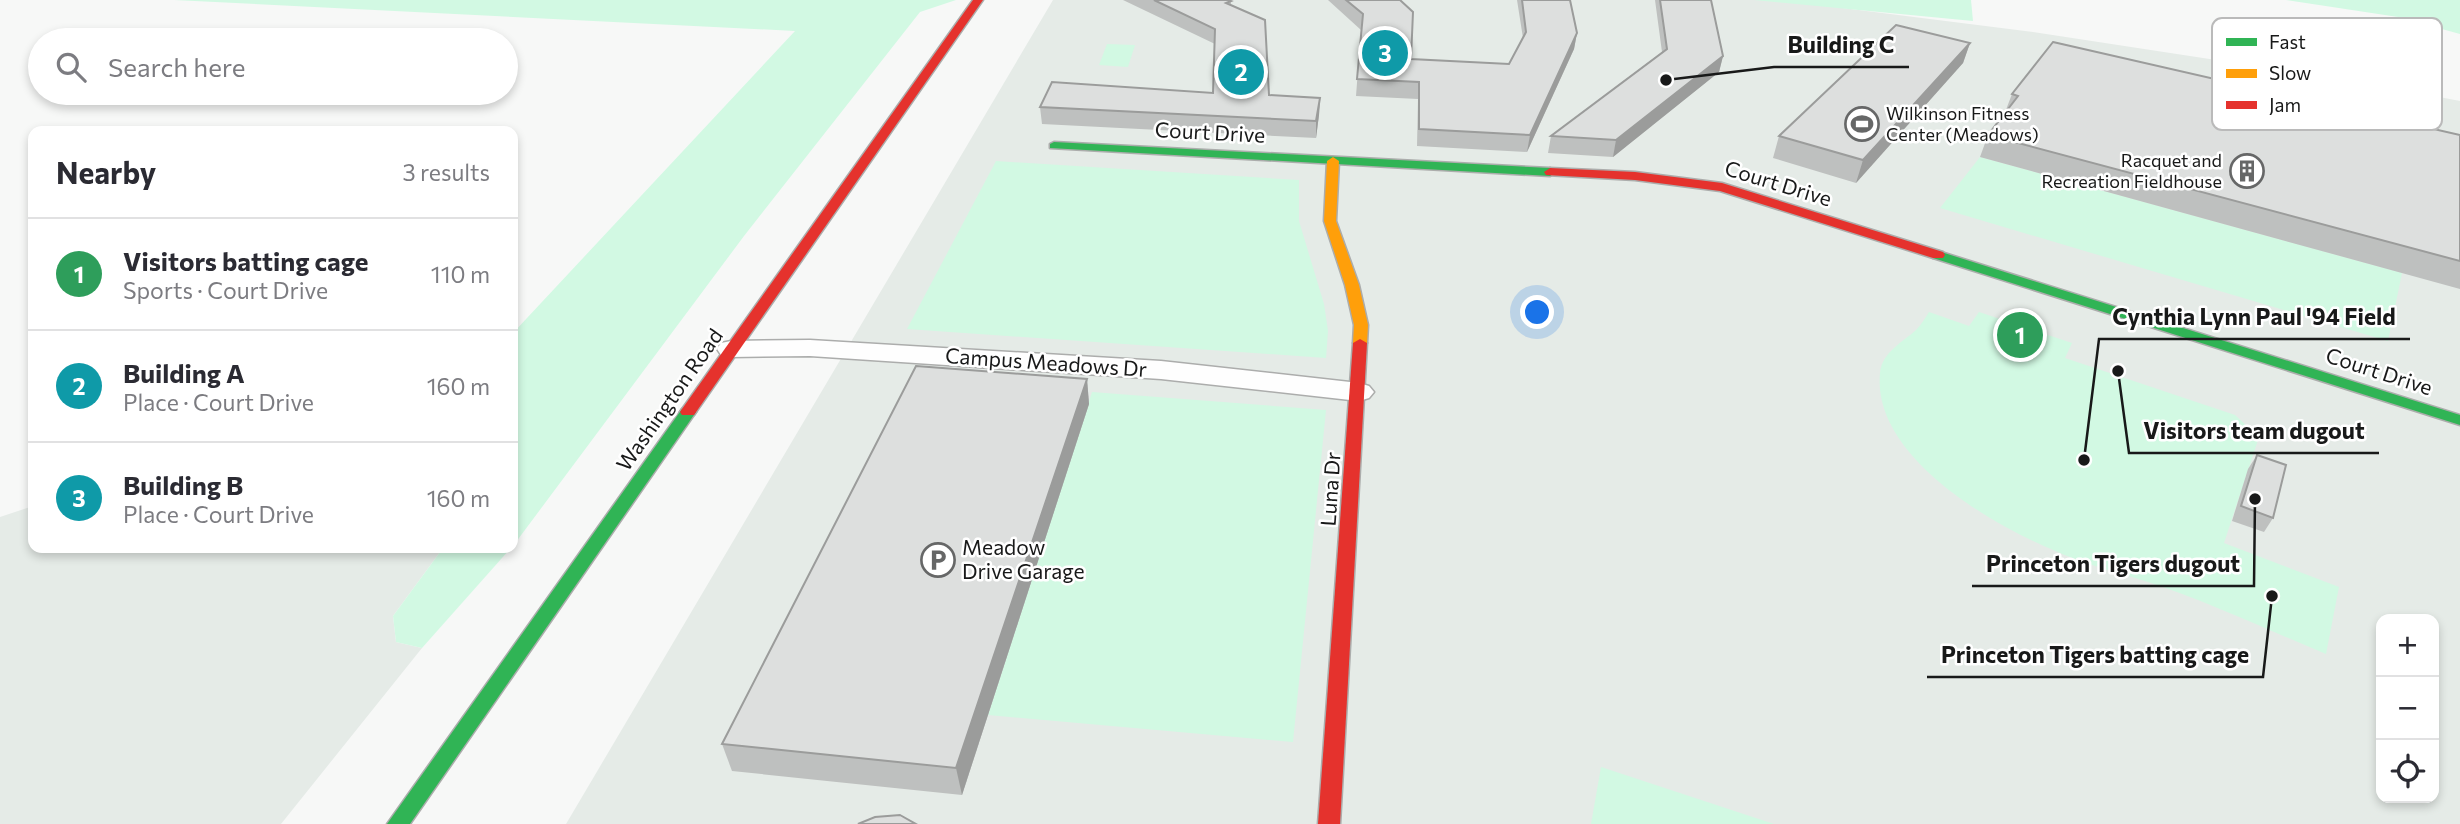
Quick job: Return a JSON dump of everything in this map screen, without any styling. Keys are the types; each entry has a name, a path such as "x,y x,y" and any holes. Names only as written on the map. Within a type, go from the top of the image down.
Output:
{"street":[{"name":"Washington Road","path":"398,824 978,0"},
{"name":"Court Drive","path":"1054,146 1635,176 1722,187 2460,420"},
{"name":"Luna Dr","path":"1329,824 1359,392 1361,325 1353,285 1330,221 1333,161"},
{"name":"Campus Meadows Dr","path":"731,349 810,348 1161,370 1359,392"}],"shaded area":[{"path":"1053,0 1779,0 2033,32 2212,59 2212,130 2442,130 2442,98 2460,101 2460,824 566,824"},
{"path":"28,508 28,553 439,553 393,616 396,642 422,648 281,824 0,824 0,517"}],"green space":[{"path":"174,0 956,0 920,12 744,236 518,539 518,328 795,31"},
{"path":"1754,0 1971,0 1973,21"},
{"path":"2286,0 2460,0 2460,34 2442,29 2442,18 2398,17"},
{"path":"1107,44 1135,45 1128,67 1099,65"},
{"path":"1980,157 2402,273 2388,341 1940,208"},
{"path":"996,161 1299,180 1299,221 1324,304 1328,331 1326,358 907,329"},
{"path":"1929,312 1969,326 1979,312 2072,343 2065,358 2235,415 2259,437 2224,543 2339,587 2326,654 2193,598 2053,550 1968,504 1940,482 1914,458 1895,431 1883,403 1880,373 1889,353 1916,330"},
{"path":"1092,392 1326,410 1293,742 988,715"},
{"path":"439,553 507,553 422,648 396,642 393,616"},
{"path":"1601,767 1774,824 1591,824"}],"building":[{"path":"1154,0 1228,0 1231,1 1226,3 1265,20 1269,95 1320,98 1316,121 1040,107 1052,82 1213,93 1215,29"},
{"path":"1346,0 1400,0 1413,12 1411,59 1509,64 1526,32 1522,0 1570,0 1577,33 1530,135 1419,129 1419,82 1357,79 1363,14"},
{"path":"1660,0 1711,0 1723,56 1616,140 1551,136 1667,49"},
{"path":"1896,25 1970,43 1863,160 1779,136"},
{"path":"2053,42 2212,78 2212,130 2438,130 2460,135 2460,261 1988,135 2018,96 2012,94"},
{"name":"Meadow Drive Garage","path":"916,366 1087,379 956,768 722,744"},
{"path":"2257,455 2286,465 2273,518 2241,506"},
{"path":"900,815 916,824 858,824 875,817"}],"traffic: fast":[{"path":"1054,146 1550,172"},
{"path":"1938,255 2460,420"},
{"path":"398,824 688,412"}],"traffic: slow":[{"path":"1333,161 1330,221 1352,285 1361,325 1360,343"}],"traffic: jam":[{"path":"688,412 978,0"},
{"path":"1550,172 1635,176 1722,187 1938,255"},
{"path":"1329,824 1360,343"}],"place":[{"name":"Building B","path":"1385,53"},
{"name":"Building A","path":"1241,72"},
{"name":"Building C","path":"1666,80"},
{"name":"Wilkinson Fitness Center (Meadows)","path":"1862,124"},
{"name":"Racquet and Recreation Fieldhouse","path":"2247,171"},
{"name":"Visitors batting cage","path":"2020,335"},
{"name":"Visitors team dugout","path":"2118,371"},
{"name":"Cynthia Lynn Paul '94 Field","path":"2084,460"},
{"name":"Princeton Tigers dugout","path":"2255,499"},
{"name":"Meadow Drive Garage","path":"938,560"},
{"name":"Princeton Tigers batting cage","path":"2272,596"}]}
